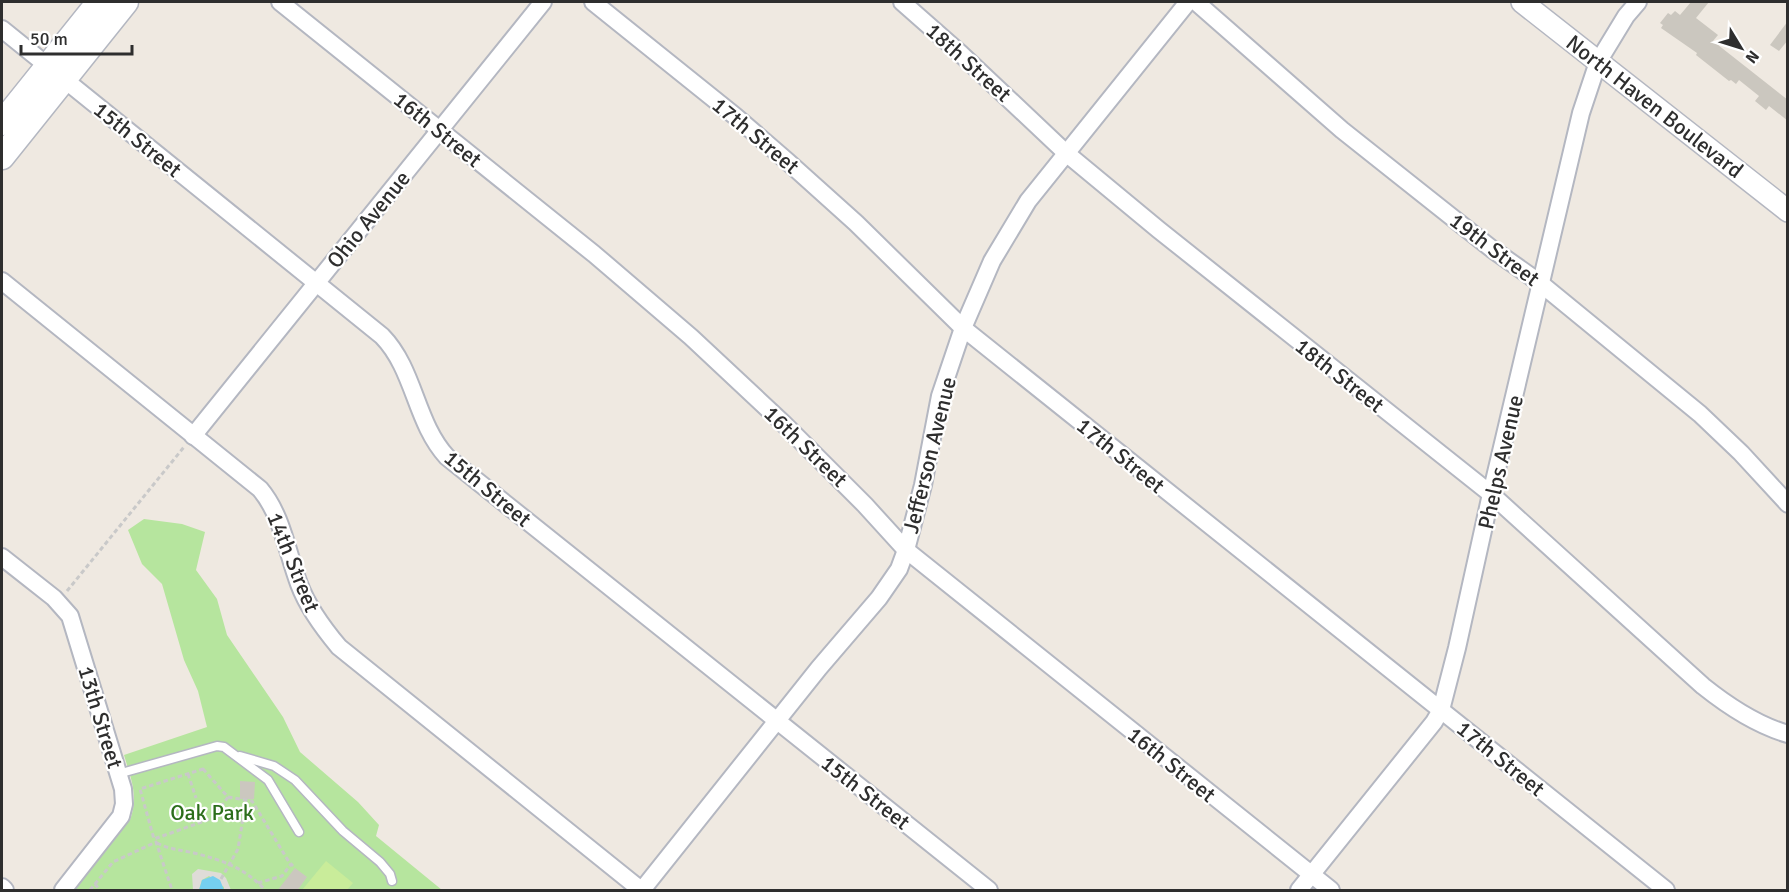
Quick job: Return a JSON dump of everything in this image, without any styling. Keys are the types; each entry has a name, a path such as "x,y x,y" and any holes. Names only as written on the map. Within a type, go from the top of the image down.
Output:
{"main road":[{"path":"2,157 99,2"},
{"path":"2,123 126,2"}],"street":[{"name":"16th Street","path":"280,2 594,254 691,337 783,423 865,505 906,550 1331,891"},
{"name":"Ohio Avenue","path":"193,436 543,2"},
{"name":"17th Street","path":"593,2 735,116 787,161 881,247 963,328 1666,891"},
{"name":"18th Street","path":"903,2 1012,100 1066,153 1491,494 1702,686 1750,719 1788,734"},
{"name":"Jefferson Avenue","path":"641,891 777,720 879,598 899,569 922,485 940,396 981,282 1009,230 1028,201 1188,2"},
{"name":"19th Street","path":"1196,2 1342,130 1492,249 1540,283 1700,414 1741,453 1788,504"},
{"name":"North Haven Boulevard","path":"1522,2 1788,211"},
{"name":"Phelps Avenue","path":"1299,891 1441,710 1581,113 1598,62 1626,16 1638,2"},
{"name":"15th Street","path":"2,29 390,344 403,365 427,427 447,457 989,891"},
{"name":"14th Street","path":"2,281 260,489 273,509 300,586 311,609 324,630 339,647 641,891"},
{"name":"13th Street","path":"2,557 58,602 70,616 123,789 124,804 121,816 63,891"},
{"path":"2,887 5,891"}],"lane":[{"path":"118,774 217,746 224,747 268,780 299,832"},
{"path":"237,755 274,766 295,780 343,831 380,862 390,874 392,881"}],"path":[{"path":"58,602 193,436"},
{"path":"172,891 140,789 202,770 228,797 252,801 292,865 282,876 258,883"},
{"path":"188,774 196,798"},
{"path":"90,891 112,862 155,841 213,818 228,797"},
{"path":"222,879 238,849 246,799"},
{"path":"155,841 173,849 230,864 242,870 265,891"},
{"path":"95,884 100,891"}],"green space":[{"name":"Oak Park","path":"144,519 182,524 205,532 196,570 217,599 227,635 283,717 300,752 358,802 379,825 376,836 442,890 75,890 130,820 134,795 124,755 207,727 198,691 184,660 162,584 142,564 128,530"},
{"path":"326,861 353,883 347,890 302,890"}],"shaded area":[{"path":"198,869 221,873 231,890 224,890 224,887 209,876 202,880 199,890 193,890 192,874"}],"water":[{"path":"213,876 220,880 224,890 199,890 202,880"}],"building":[{"path":"1691,2 1709,2 1696,18 1718,35 1713,41 1788,100 1788,121 1769,106 1766,110 1755,101 1759,96 1739,80 1736,84 1729,81 1696,55 1697,53 1661,28 1663,25 1660,23 1668,13 1671,15 1675,11 1680,15"},
{"path":"1788,21 1788,40 1779,51 1770,45"},
{"path":"240,781 255,782 254,799 240,799"},
{"path":"295,868 307,877 297,891 277,891"}]}
